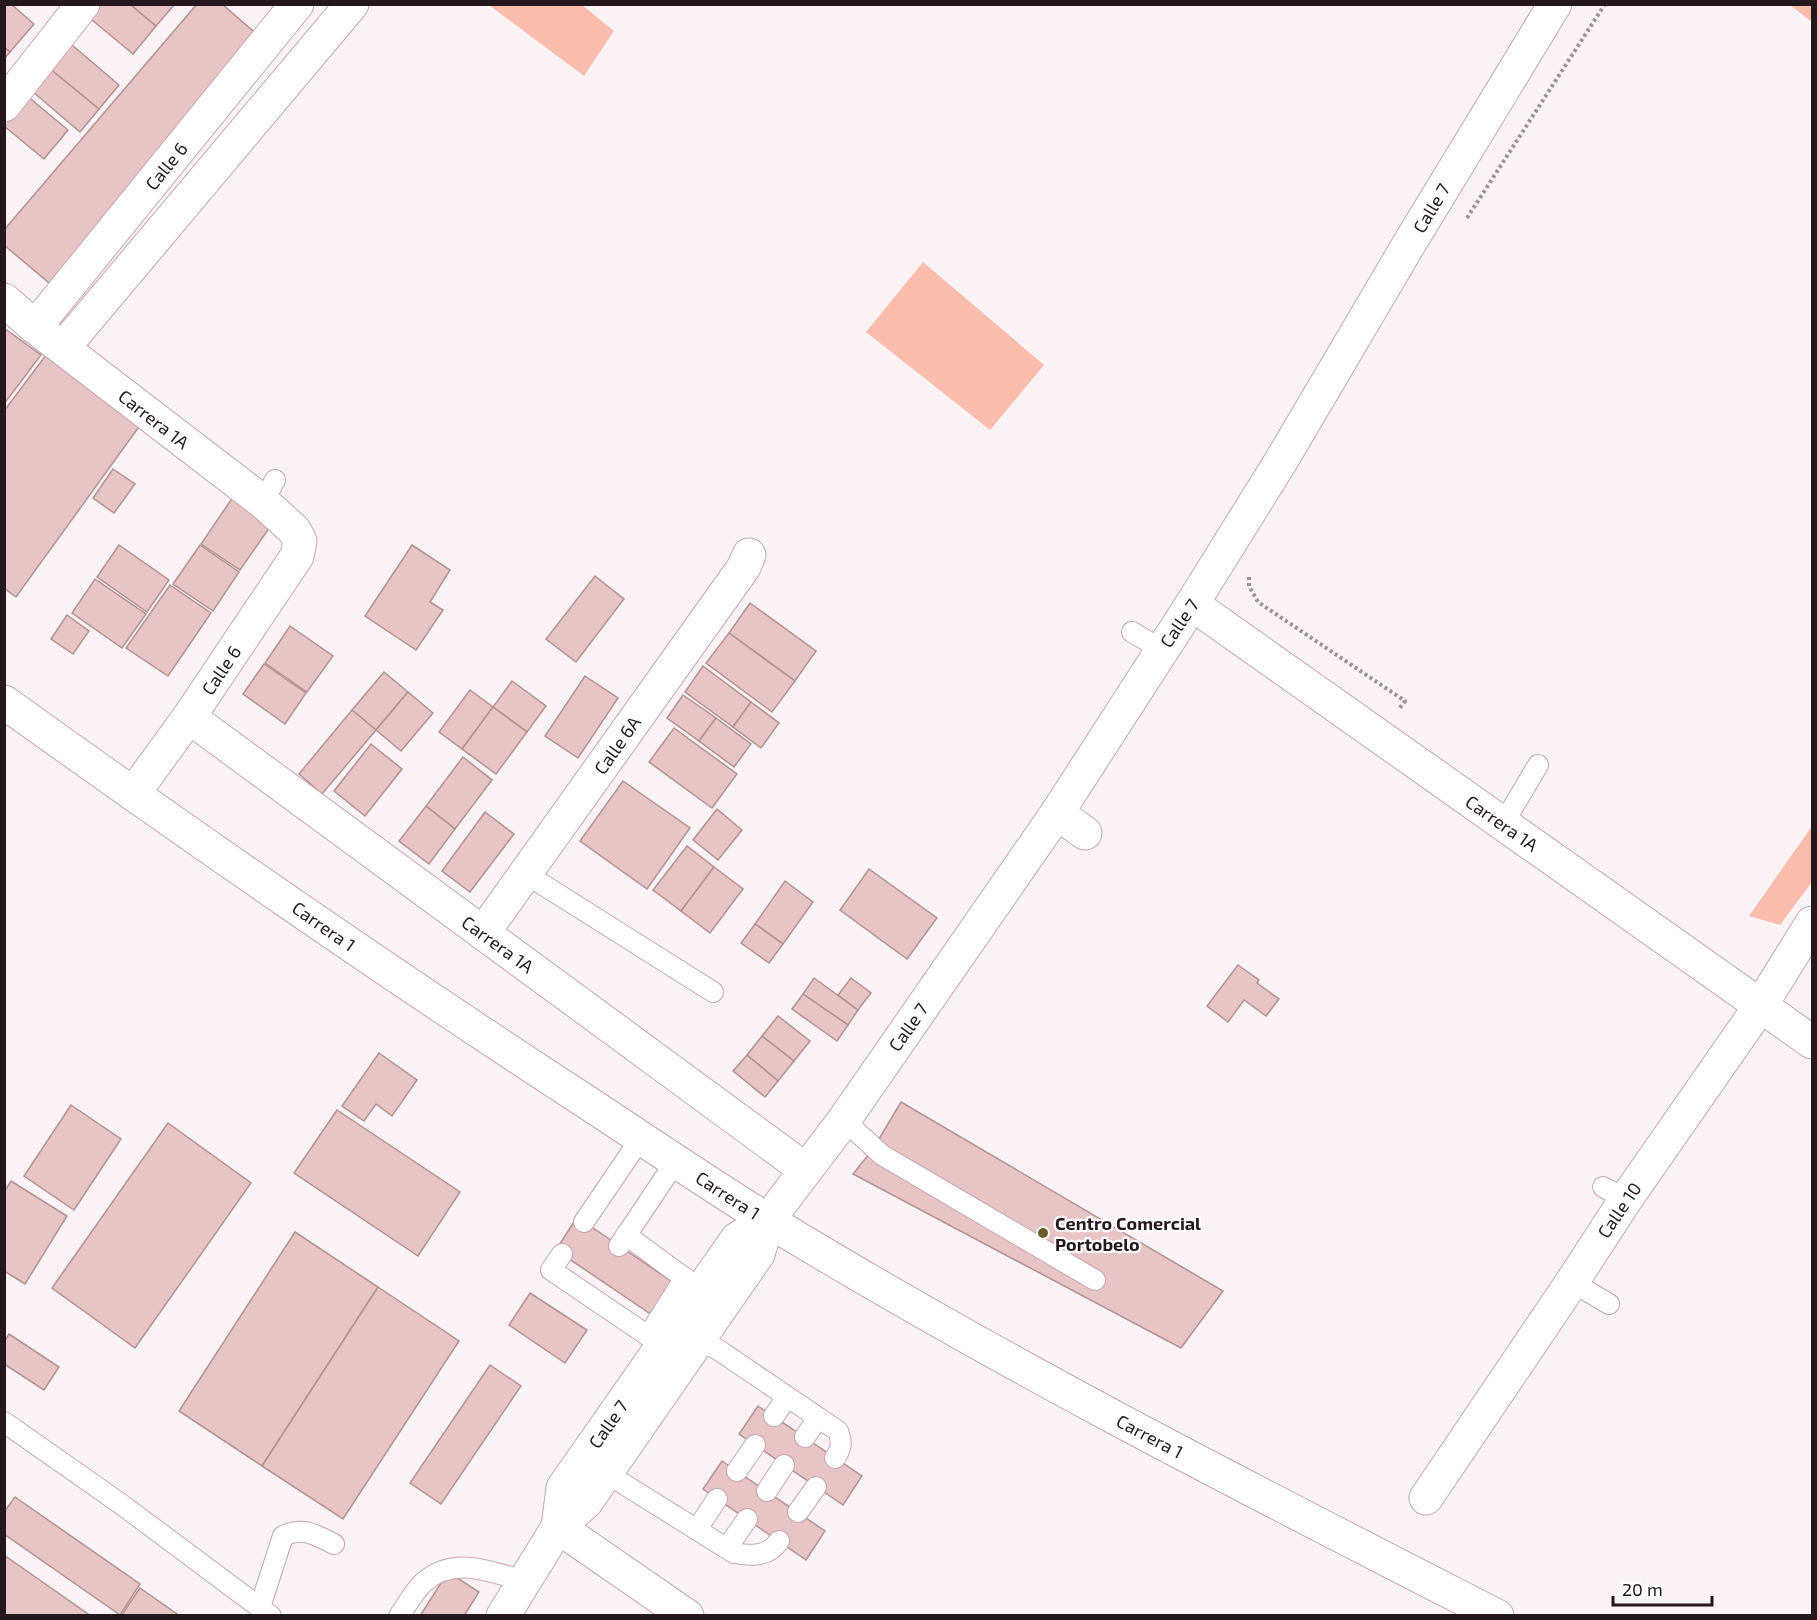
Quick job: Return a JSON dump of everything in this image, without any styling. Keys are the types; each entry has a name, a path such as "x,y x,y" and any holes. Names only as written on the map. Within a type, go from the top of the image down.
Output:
{"street":[{"path":"4,105 83,4"},
{"name":"Calle 6","path":"35,327 297,4"},
{"path":"63,348 352,4"},
{"name":"Calle 7","path":"503,1616 558,1527 586,1502 758,1254 768,1220 844,1120 1057,813 1281,461 1411,225 1555,4"},
{"name":"Carrera 1A","path":"4,300 63,348 269,491 300,540"},
{"name":"Calle 6","path":"133,794 189,717 297,556 300,540"},
{"name":"Calle 6A","path":"483,933 744,567 745,550"},
{"name":"Carrera 1A","path":"1192,604 1812,1042"},
{"name":"Carrera 1","path":"4,702 452,1015 768,1220 963,1335 1473,1608 1497,1616"},
{"name":"Carrera 1A","path":"189,717 806,1170"},
{"path":"1057,813 1085,833"},
{"name":"Calle 10","path":"1426,1498 1572,1282 1615,1193 1761,1005 1812,923"},
{"name":"Calle 7","path":"558,1527 563,1488 693,1284 736,1239 768,1220"},
{"path":"558,1527 687,1616"}],"lane":[{"path":"1132,632 1161,650"},
{"path":"1503,824 1538,765"},
{"path":"525,874 713,992"},
{"path":"844,1120 882,1155 1095,1280"},
{"path":"584,1222 641,1138"},
{"path":"676,1161 623,1241 693,1284"},
{"path":"562,1254 551,1270 592,1287 655,1341"},
{"path":"1572,1282 1609,1304"},
{"path":"699,1339 838,1431 842,1441 840,1451 835,1458"},
{"path":"774,1416 787,1397"},
{"path":"804,1437 818,1418"},
{"path":"4,1422 122,1504 265,1611 283,1536 294,1531 310,1532 334,1544"},
{"path":"737,1471 755,1445"},
{"path":"767,1491 784,1466"},
{"path":"606,1473 734,1553 751,1556 765,1553 775,1548 779,1541"},
{"path":"798,1512 816,1487"},
{"path":"697,1529 717,1499"},
{"path":"728,1548 747,1519"},
{"path":"399,1616 424,1582 445,1569 470,1566 525,1581"}],"path":[{"path":"1464,223 1605,4"},
{"path":"1249,576 1249,586 1258,602 1405,701 1379,737"}],"shaded area":[{"path":"489,5 582,5 614,31 584,76"},
{"path":"1790,5 1812,5 1812,22"},
{"path":"923,262 1044,365 990,430 866,332"},
{"path":"1812,826 1812,882 1780,925 1749,916"}],"building":[{"path":"4,4 11,4 34,24 10,52 4,47"},
{"path":"95,4 130,4 156,26 133,54 86,15"},
{"path":"130,4 175,4 156,26"},
{"path":"197,4 222,4 260,37 49,283 4,245 4,230"},
{"path":"65,39 119,85 99,109 44,64"},
{"path":"4,47 10,52 4,59"},
{"path":"44,64 99,109 80,132 26,86"},
{"path":"20,90 68,130 44,159 4,126 4,109"},
{"path":"4,328 41,355 4,404"},
{"path":"46,355 141,424 16,597 4,588 4,411"},
{"path":"113,469 135,484 114,513 93,498"},
{"path":"233,497 272,524 240,570 201,544"},
{"path":"119,545 169,580 147,612 97,577"},
{"path":"200,545 239,572 213,611 173,584"},
{"path":"412,545 450,570 430,602 443,610 416,650 365,616"},
{"path":"595,576 624,599 576,662 546,639"},
{"path":"95,579 146,614 122,648 72,613"},
{"path":"170,585 211,613 168,676 126,648"},
{"path":"750,603 816,651 795,681 729,633"},
{"path":"67,615 89,631 73,654 51,639"},
{"path":"290,626 333,656 307,692 265,663"},
{"path":"729,633 795,681 772,712 706,663"},
{"path":"264,664 306,693 285,724 243,694"},
{"path":"703,666 751,702 733,727 685,692"},
{"path":"384,672 408,692 376,730 352,710"},
{"path":"585,676 618,698 578,758 545,736"},
{"path":"512,681 546,706 527,732 493,707"},
{"path":"470,690 493,707 462,749 439,732"},
{"path":"408,692 433,713 401,751 376,730"},
{"path":"683,695 716,718 699,741 667,718"},
{"path":"751,702 779,723 761,748 733,727"},
{"path":"493,707 527,732 496,774 462,749"},
{"path":"352,710 376,730 322,794 299,774"},
{"path":"716,718 751,744 734,767 699,741"},
{"path":"674,728 737,774 712,808 649,762"},
{"path":"371,744 402,769 365,816 334,791"},
{"path":"463,757 492,780 455,829 426,806"},
{"path":"623,781 690,828 647,889 580,841"},
{"path":"426,806 455,829 429,864 399,841"},
{"path":"717,809 742,830 718,860 693,840"},
{"path":"485,812 514,834 470,892 442,871"},
{"path":"687,846 714,867 681,911 653,890"},
{"path":"714,867 743,889 710,933 681,911"},
{"path":"869,869 937,918 907,959 840,910"},
{"path":"785,881 813,902 783,944 755,924"},
{"path":"755,924 783,944 769,963 741,943"},
{"path":"1238,965 1259,980 1257,983 1279,999 1266,1016 1244,1000 1228,1022 1207,1006"},
{"path":"814,978 858,1010 848,1025 803,994"},
{"path":"851,978 871,993 858,1010 838,995"},
{"path":"803,994 848,1025 837,1041 792,1009"},
{"path":"778,1016 810,1041 794,1061 762,1036"},
{"path":"762,1036 794,1061 778,1081 747,1055"},
{"path":"379,1053 417,1080 392,1116 376,1104 364,1121 342,1106"},
{"path":"747,1055 778,1081 765,1097 733,1071"},
{"name":"Centro Comercial Portobelo","path":"901,1102 1223,1291 1181,1348 853,1174 873,1149"},
{"path":"71,1105 121,1139 74,1210 24,1176"},
{"path":"337,1110 460,1192 418,1256 294,1173"},
{"path":"168,1123 251,1183 135,1348 52,1288"},
{"path":"11,1181 67,1216 25,1284 4,1271 4,1192"},
{"path":"577,1217 674,1283 652,1315 556,1250"},
{"path":"295,1232 378,1287 262,1466 179,1411"},
{"path":"378,1287 459,1341 343,1519 262,1466"},
{"path":"530,1293 587,1330 565,1363 509,1325"},
{"path":"9,1334 59,1367 44,1390 4,1364 4,1342"},
{"path":"490,1365 521,1386 441,1504 410,1483"},
{"path":"758,1406 862,1476 843,1505 739,1434"},
{"path":"722,1461 825,1531 806,1560 703,1489"},
{"path":"15,1497 140,1584 120,1615 4,1534 4,1512"},
{"path":"4,1555 91,1616 4,1616"},
{"path":"448,1572 479,1592 464,1616 420,1616"},
{"path":"140,1588 180,1616 121,1616"}],"place":[{"name":"Centro Comercial Portobelo","path":"1043,1233"}]}
